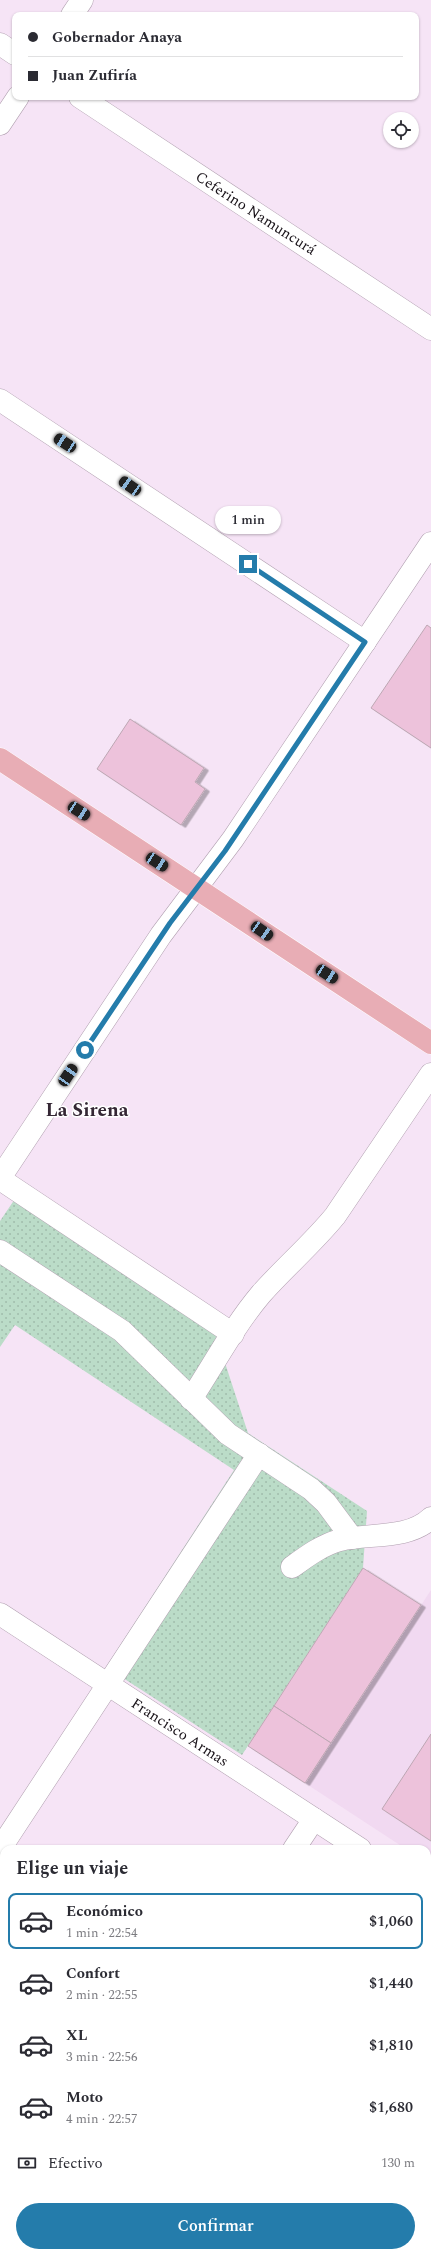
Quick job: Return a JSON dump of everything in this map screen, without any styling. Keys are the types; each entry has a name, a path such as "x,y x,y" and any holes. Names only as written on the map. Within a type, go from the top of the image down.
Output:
{"main road":[{"path":"0,759 431,1043"}],"street":[{"path":"74,12 82,0"},
{"path":"0,44 12,52"},
{"path":"0,124 16,100"},
{"name":"Ceferino Namuncurá","path":"85,100 431,328"},
{"path":"0,400 365,642"},
{"path":"233,1334 0,1178 161,935 225,851 431,543"},
{"path":"191,1399 260,1295 321,1234 335,1216 431,1074"},
{"path":"0,1251 122,1331 228,1434 311,1489 326,1502 352,1538"},
{"path":"3,1845 259,1454"},
{"path":"292,1567 324,1546 352,1538 402,1532 416,1528 431,1518"},
{"name":"Francisco Armas","path":"0,1614 354,1845"},
{"path":"297,1845 314,1819"}],"shaded area":[{"path":"431,1590 431,1845 400,1845 305,1783"}],"green space":[{"path":"25,1184 207,1308 248,1433 367,1511 363,1568 242,1755 106,1667 234,1470 15,1325 0,1347 0,1221"}],"building":[{"path":"427,625 431,628 431,748 371,708"},
{"path":"130,719 204,768 195,782 205,789 181,825 97,769"},
{"path":"363,1568 421,1605 331,1743 274,1706"},
{"path":"274,1706 331,1743 305,1783 248,1746"},
{"path":"431,1734 431,1841 382,1809"}],"district":[{"name":"La Sirena","path":"87,1109"}],"route":[{"path":"85,1050 170,923 225,851 365,642 248,564"}]}
